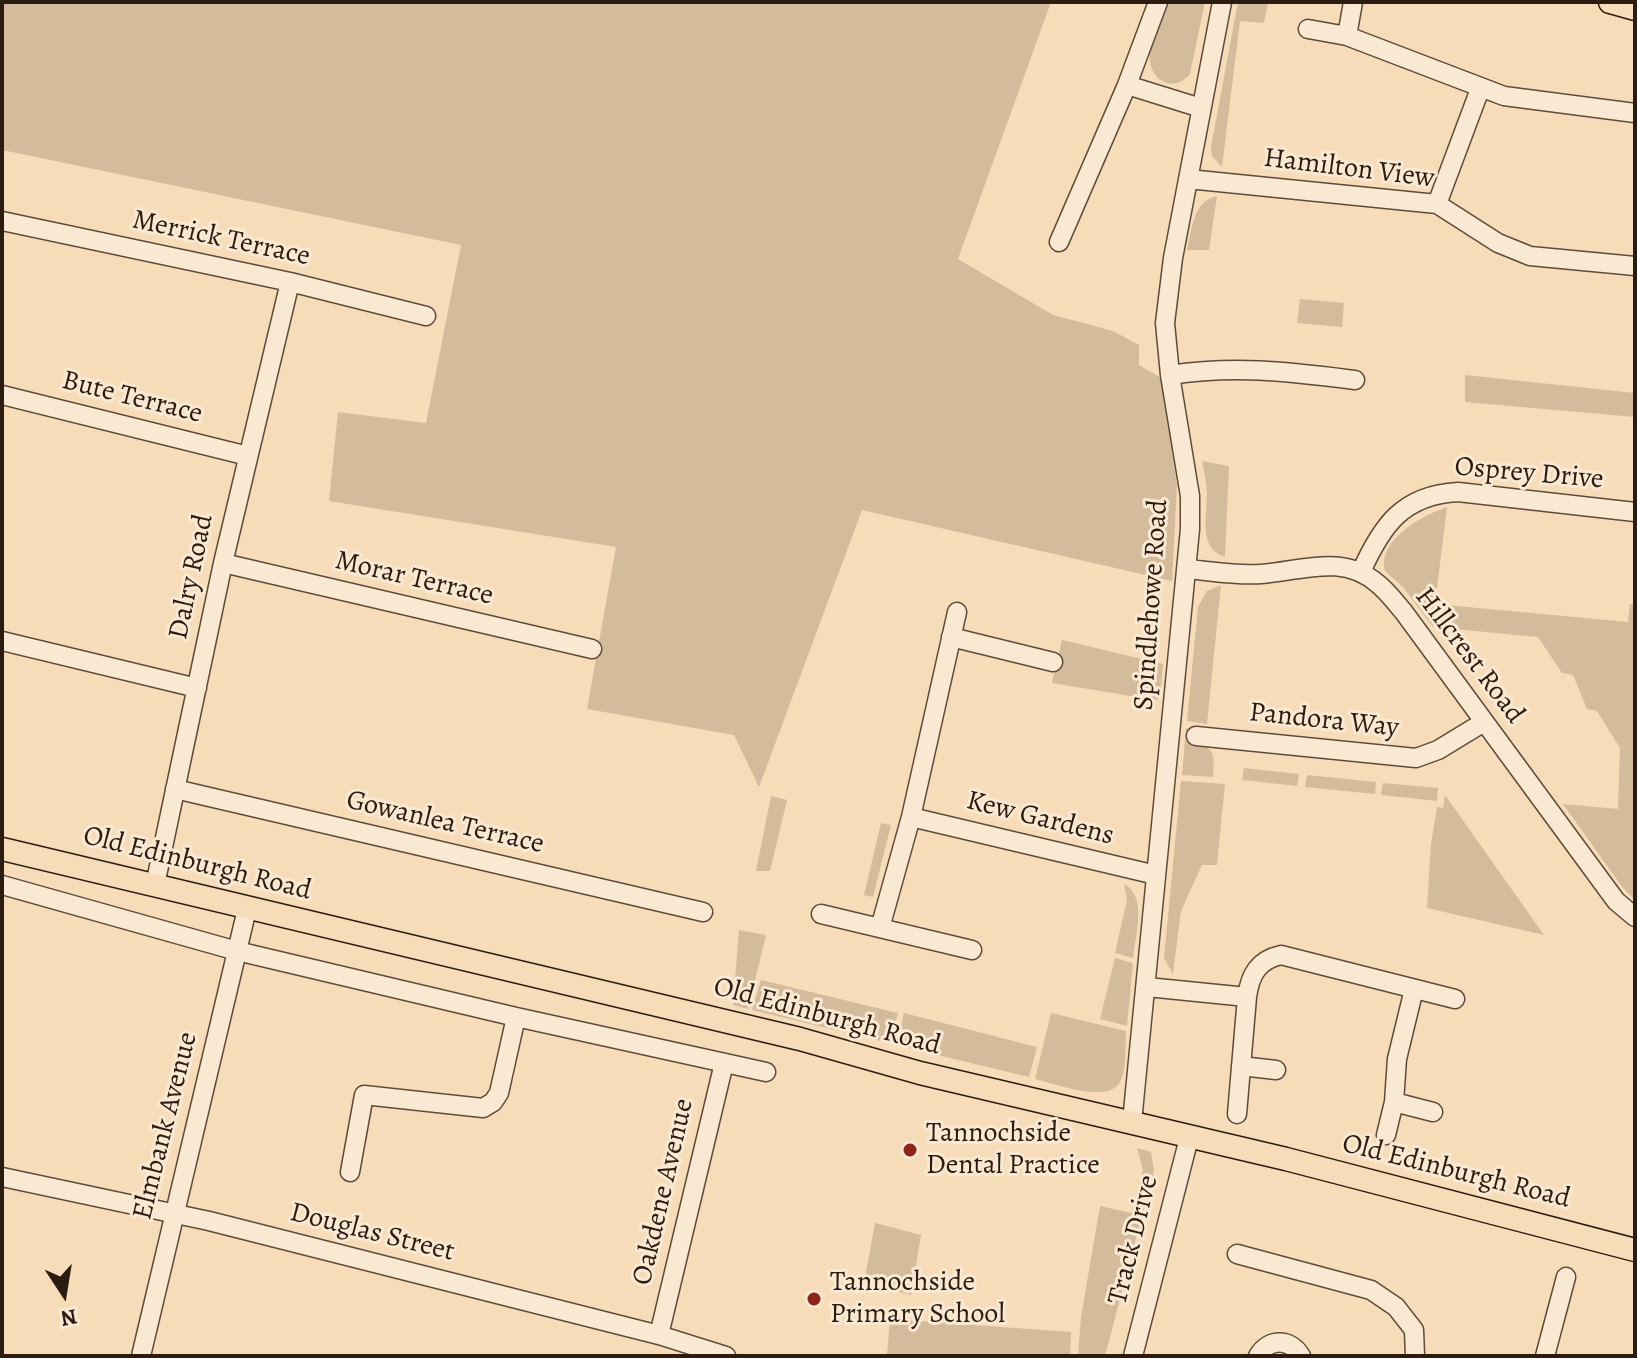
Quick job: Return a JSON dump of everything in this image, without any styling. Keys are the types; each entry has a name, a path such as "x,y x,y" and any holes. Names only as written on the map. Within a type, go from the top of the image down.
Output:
{"main road":[{"path":"1610,2 1635,9"},
{"name":"Old Edinburgh Road","path":"2,849 788,1035 920,1073 1286,1159 1635,1250"}],"street":[{"path":"1059,242 1127,85 1158,2"},
{"name":"Spindlehowe Road","path":"1132,1122 1187,569 1190,496 1170,375 1165,323 1173,258 1222,2"},
{"path":"1347,36 1353,2"},
{"path":"1308,29 1347,36 1504,96 1635,113"},
{"path":"1127,85 1201,108"},
{"path":"1437,204 1480,89"},
{"name":"Hamilton View","path":"1188,179 1437,204 1498,243 1530,256 1635,266"},
{"name":"Merrick Terrace","path":"2,221 290,282 426,316"},
{"name":"Dalry Road","path":"155,885 223,563 290,282"},
{"path":"1170,375 1212,369 1262,369 1355,380"},
{"name":"Bute Terrace","path":"2,395 248,456"},
{"name":"Osprey Drive","path":"1361,572 1387,524 1410,504 1437,493 1458,492 1635,512"},
{"name":"Morar Terrace","path":"223,563 592,649"},
{"path":"1187,569 1262,574 1321,565 1343,565 1361,572"},
{"name":"Hillcrest Road","path":"1361,572 1378,584 1403,611 1616,901 1635,917"},
{"path":"880,928 911,817 957,612"},
{"path":"951,637 1053,662"},
{"path":"2,641 197,688"},
{"name":"Pandora Way","path":"1196,736 1416,758 1438,750 1484,722"},
{"name":"Gowanlea Terrace","path":"175,789 703,912"},
{"name":"Kew Gardens","path":"911,817 1156,875"},
{"path":"2,885 237,951 766,1072"},
{"name":"Elmbank Avenue","path":"141,1356 247,909"},
{"path":"821,914 972,950"},
{"path":"1237,1114 1250,979 1268,958 1281,955 1455,999"},
{"path":"1147,987 1247,997"},
{"path":"1386,1135 1394,1102 1397,1059 1414,989"},
{"path":"350,1172 364,1095 483,1108 499,1093 516,1017"},
{"name":"Oakdene Avenue","path":"659,1335 724,1063"},
{"path":"1241,1066 1276,1070"},
{"path":"1394,1102 1433,1112"},
{"name":"Track Drive","path":"1133,1356 1189,1138"},
{"name":"Douglas Street","path":"2,1177 174,1213 659,1335 726,1356"},
{"path":"1237,1254 1371,1290 1396,1307 1414,1330 1415,1356"},
{"path":"1552,1354 1566,1277"},
{"path":"1258,1356 1269,1344 1283,1342 1296,1348 1301,1356"}],"shaded area":[{"path":"2,2 1051,2 958,259 1053,315 1113,331 1139,345 1139,365 1161,378 1177,485 1172,581 862,510 759,787 734,735 587,709 616,547 329,501 338,412 426,423 461,245 2,150"},
{"path":"1165,2 1205,2 1190,74 1176,83 1157,77 1150,62 1150,53 1145,50"},
{"path":"1238,2 1268,3 1264,23 1240,21 1222,167 1212,156 1211,147"},
{"path":"1217,196 1209,250 1187,250 1198,210"},
{"path":"1300,299 1344,303 1342,327 1297,323"},
{"path":"1465,375 1635,393 1635,417 1465,402"},
{"path":"1202,461 1229,466 1225,557 1216,553 1207,539 1207,490"},
{"path":"1447,507 1435,604 1628,622 1630,604 1635,604 1634,899 1563,804 1618,809 1620,748 1597,711 1587,709 1573,675 1562,673 1538,637 1433,627 1403,587 1385,571 1384,560 1395,539 1426,516"},
{"path":"1221,585 1207,724 1187,721 1198,607 1207,591"},
{"path":"1062,640 1163,664 1160,698 1155,700 1052,683"},
{"path":"1186,728 1193,729 1192,744 1206,747 1212,753 1213,777 1182,775"},
{"path":"1244,768 1299,774 1297,786 1242,780"},
{"path":"1307,775 1376,782 1375,794 1305,787"},
{"path":"1181,781 1225,784 1217,865 1202,865 1181,911 1173,974 1164,958"},
{"path":"1383,783 1438,788 1437,801 1381,795"},
{"path":"1445,795 1544,935 1427,908 1431,844 1437,807 1443,808"},
{"path":"771,796 787,800 770,871 756,871"},
{"path":"881,823 891,825 873,897 864,895"},
{"path":"1124,884 1136,898 1138,907 1133,958 1115,953 1127,900"},
{"path":"739,930 766,935 748,1009 733,1005"},
{"path":"1115,958 1133,963 1127,1026 1100,1019"},
{"path":"761,980 898,1013 892,1038 885,1042 752,1010"},
{"path":"904,1013 1037,1047 1029,1077 904,1047 898,1039"},
{"path":"1051,1013 1126,1031 1124,1071 1114,1088 1105,1092 1081,1091 1035,1079"},
{"path":"1137,1148 1151,1152 1154,1170 1105,1356 1078,1356 1081,1317 1100,1206 1131,1213 1143,1170"},
{"path":"875,1223 921,1235 911,1295 864,1283"},
{"path":"890,1319 1071,1332 1070,1356 887,1356"}],"place":[{"name":"Tannochside Dental Practice","path":"910,1150"},
{"name":"Tannochside Primary School","path":"814,1299"}]}
